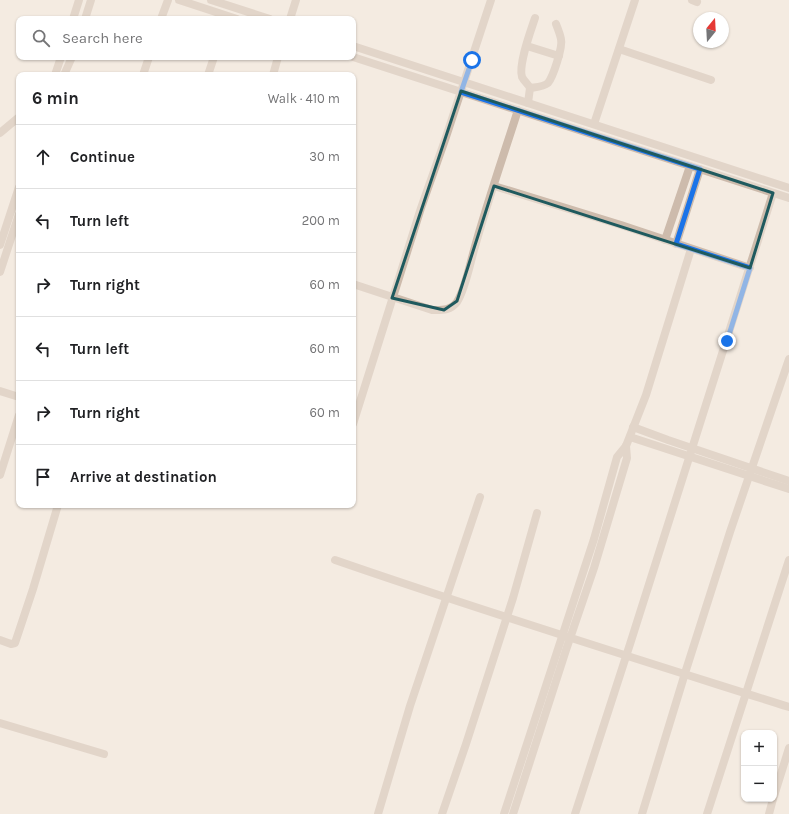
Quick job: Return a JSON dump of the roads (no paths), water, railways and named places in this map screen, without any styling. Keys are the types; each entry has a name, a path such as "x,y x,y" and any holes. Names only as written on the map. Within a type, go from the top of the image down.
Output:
{"street":[{"path":"74,16 79,0"},
{"path":"86,16 92,0"},
{"path":"162,16 168,0"},
{"path":"179,0 224,16"},
{"path":"211,0 261,16"},
{"path":"291,16 296,0"},
{"path":"356,414 421,208 491,0"},
{"path":"594,124 634,0"},
{"path":"528,103 530,88 522,76 522,68 526,46 536,18"},
{"path":"530,88 541,87 549,82 559,56 562,40 556,24"},
{"path":"526,46 559,56"},
{"path":"356,47 789,188"},
{"path":"619,49 711,80"},
{"path":"356,57 789,198"},
{"path":"56,72 60,60"},
{"path":"65,72 71,60"},
{"path":"144,72 148,60"},
{"path":"209,72 213,60"},
{"path":"273,72 277,60"},
{"path":"356,285 432,310 444,310 450,308 457,301 468,275 474,251 518,110"},
{"path":"0,133 16,120"},
{"path":"665,240 690,166"},
{"path":"676,244 700,169"},
{"path":"494,186 750,268"},
{"path":"575,814 773,193"},
{"path":"0,245 16,196"},
{"path":"0,272 16,223"},
{"path":"504,814 594,539 617,457 626,446 649,388 692,249"},
{"path":"642,814 750,472 789,359"},
{"path":"0,391 16,396"},
{"path":"0,475 16,424"},
{"path":"633,427 691,453"},
{"path":"630,437 691,453 750,472 789,481"},
{"path":"513,814 594,568 627,458 626,446"},
{"path":"750,472 789,489"},
{"path":"378,814 410,706 480,497"},
{"path":"0,640 11,644 15,643 57,508"},
{"path":"442,814 507,617 537,513"},
{"path":"335,560 446,598 789,707"},
{"path":"707,814 789,560"},
{"path":"0,723 104,754"},
{"path":"777,788 789,748"},
{"path":"769,814 773,802"}]}
